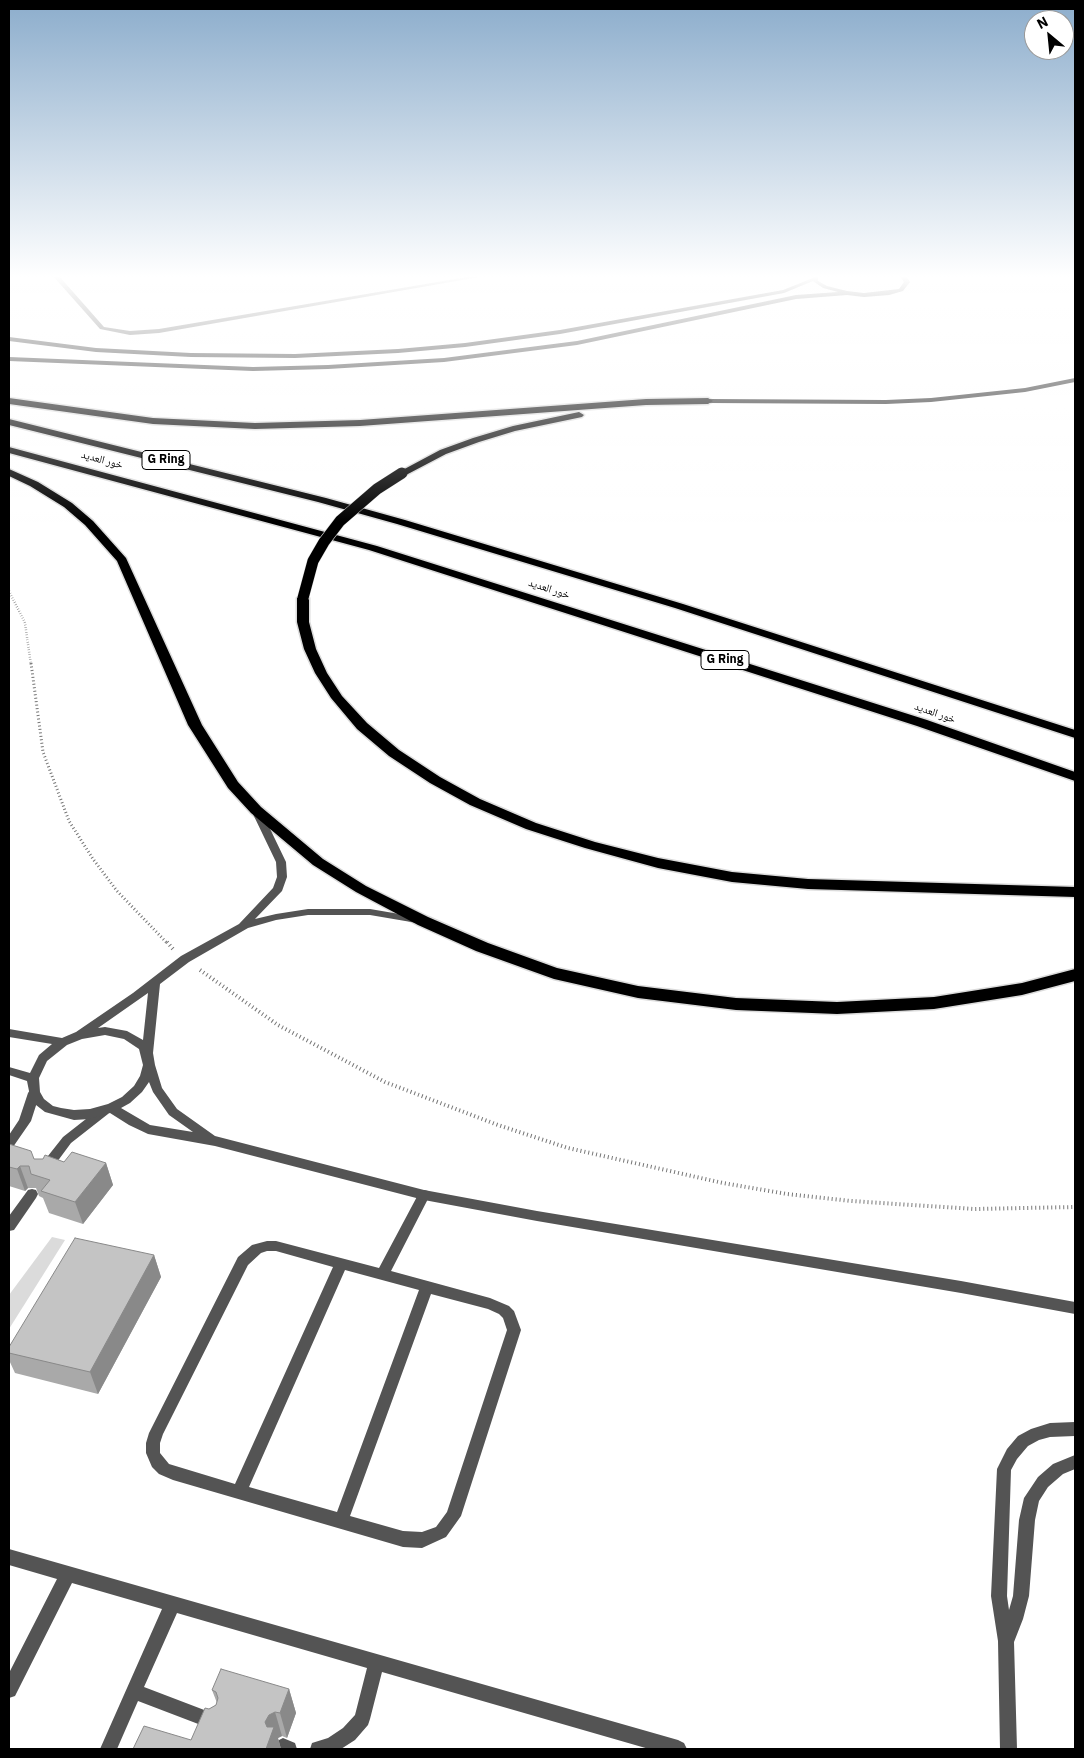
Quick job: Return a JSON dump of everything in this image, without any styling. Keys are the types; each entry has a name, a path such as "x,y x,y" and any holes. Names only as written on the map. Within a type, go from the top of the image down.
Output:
{"highway":[{"path":"9,401 153,421 255,426 360,423 646,402 708,401"},
{"path":"708,401 594,412 522,427 443,452 402,472 377,489 340,521 324,542 313,561 303,598 303,622 310,648 321,673 337,698 362,726 394,753 434,780 475,802 531,826 658,864 732,877 808,884 1075,892"},
{"name":"خور العديد","path":"9,422 322,500 393,520 679,606 1075,734"},
{"name":"خور العديد","path":"9,450 373,548 922,723 1075,777"},
{"path":"9,472 34,484 68,505 89,523 122,560 195,725 233,785 256,810 318,862 361,889 423,921 482,947 554,973 638,992 736,1004 837,1008 934,1003 1022,989 1075,975"}],"main road":[{"path":"9,359 244,369 328,367 458,358"},
{"path":"708,401 886,402 931,400 1024,390 1075,380"}],"street":[{"path":"244,926 278,889 282,877 281,862 256,810"},
{"path":"9,1144 25,1122 34,1093 33,1078 43,1058 64,1042 80,1035 155,983 185,959 244,926 276,917 308,912 370,912 423,921"},
{"path":"46,1175 48,1164 56,1152 79,1129 108,1109 126,1100 138,1089 146,1077 155,983"},
{"path":"80,1035 104,1031 136,1039 148,1059 157,1089 173,1112 215,1141"},
{"path":"9,1032 64,1042"},
{"path":"9,1071 33,1078"},
{"path":"34,1093 40,1102 49,1109 61,1113 74,1116 108,1109 148,1129 215,1141 424,1195 1075,1308"},
{"path":"9,1226 32,1194"},
{"path":"382,1275 424,1195"},
{"path":"276,1246 382,1275 498,1306 509,1316 514,1330 453,1516 441,1532 432,1537 413,1541 164,1469 157,1462 153,1453 156,1433 243,1260 249,1254 257,1249 276,1246"},
{"path":"239,1492 342,1264"},
{"path":"341,1521 427,1287"},
{"path":"1008,1749 1006,1641 999,1596 1004,1470 1012,1454 1023,1441 1036,1434 1050,1430 1075,1428"},
{"path":"1006,1641 1015,1619 1020,1596 1027,1520 1032,1498 1043,1482 1058,1469 1075,1462"},
{"path":"9,1557 376,1664 678,1749"},
{"path":"9,1690 68,1574"},
{"path":"108,1749 172,1605"},
{"path":"318,1749 332,1745 349,1734 362,1719 376,1664"},
{"path":"133,1691 217,1723"}],"path":[{"path":"9,591 25,623 43,752 69,821 93,859 117,891 145,922 185,959 218,985 278,1025 385,1082 489,1122 568,1148 628,1163 787,1194 851,1201 974,1208 1075,1207"}],"shaded area":[{"path":"52,1237 65,1240 9,1329 9,1295"}],"building":[{"path":"9,1144 31,1151 34,1159 43,1159 45,1155 64,1162 72,1152 106,1163 75,1202 41,1191 50,1180 31,1174 29,1166 20,1166 17,1169 9,1167"},
{"path":"75,1238 154,1255 90,1372 9,1353 9,1347"},
{"path":"221,1669 289,1689 280,1713 275,1712 269,1715 265,1722 267,1727 274,1727 266,1749 133,1749 144,1726 191,1740 205,1708 209,1709 216,1705 218,1698 216,1692 212,1690"}]}
